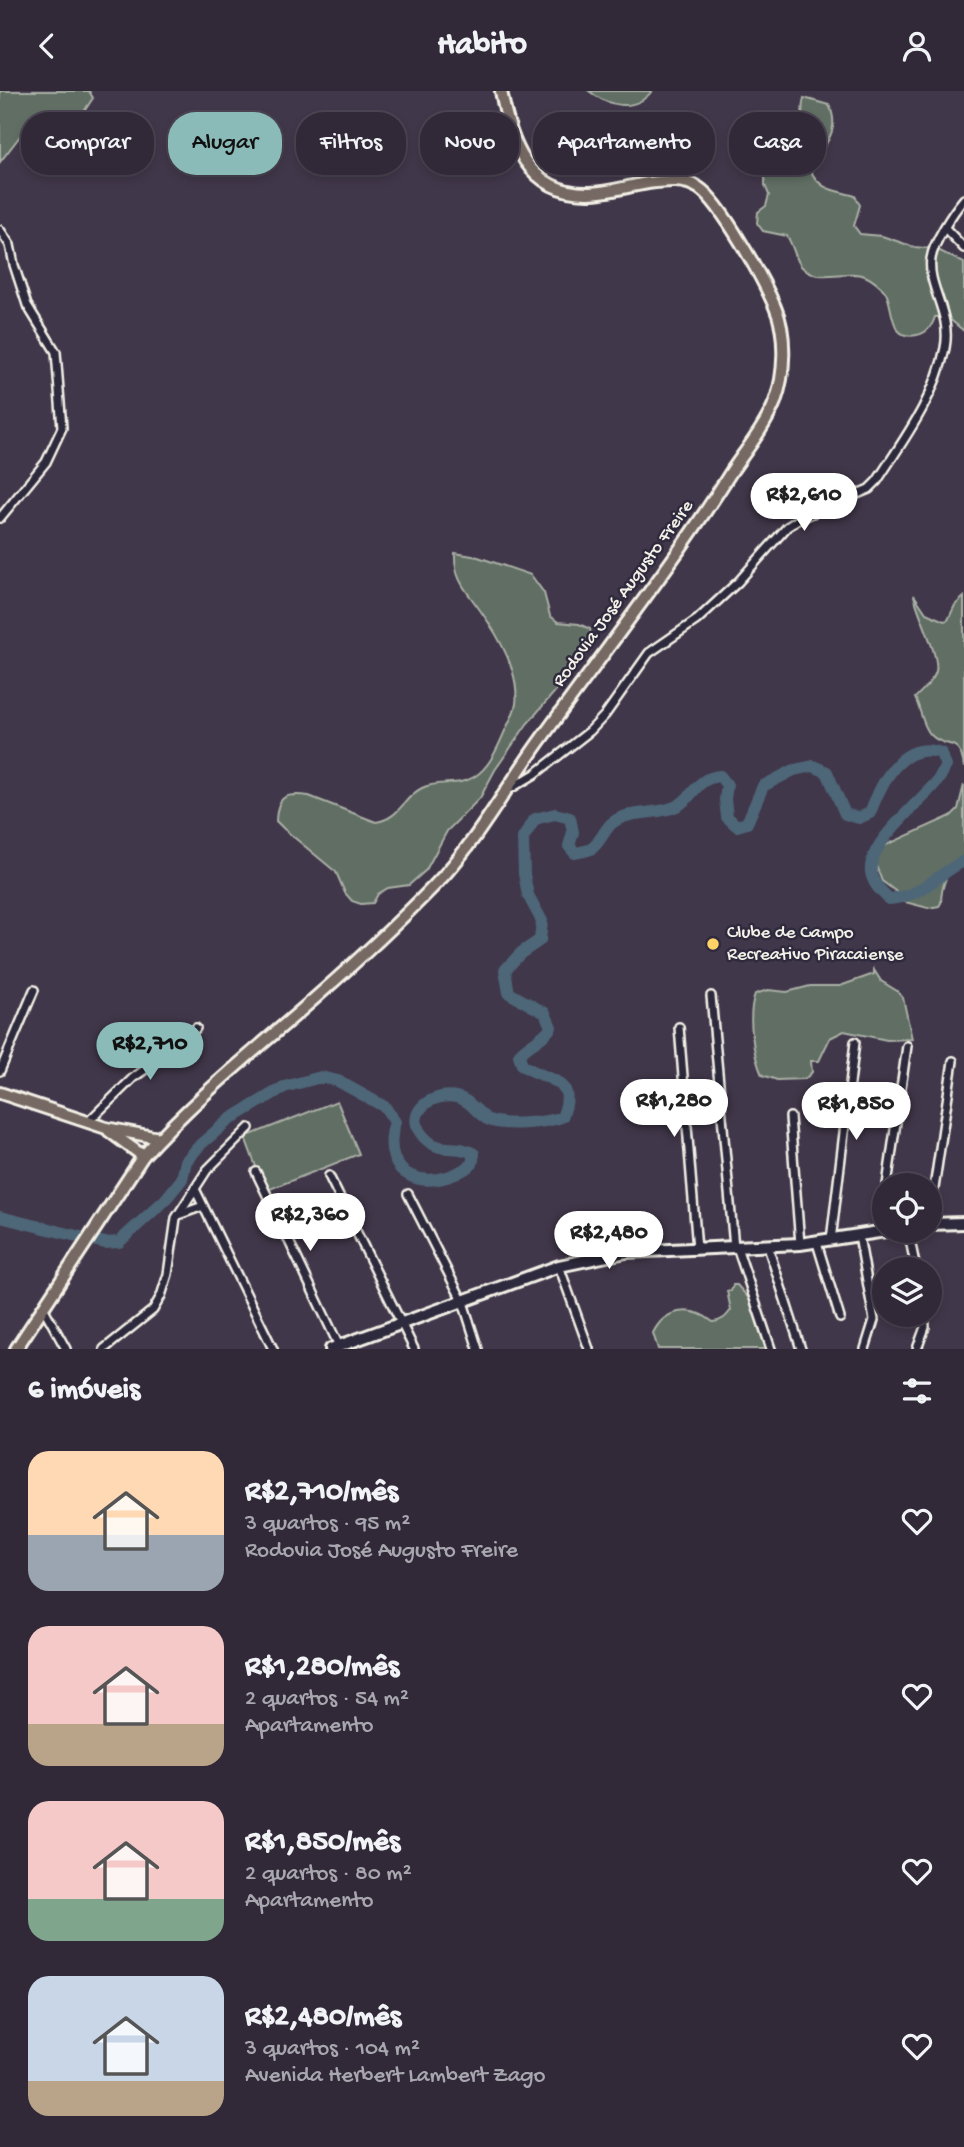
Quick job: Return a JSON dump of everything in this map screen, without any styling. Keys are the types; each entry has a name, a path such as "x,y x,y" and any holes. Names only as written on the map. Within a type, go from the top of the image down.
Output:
{"main road":[{"name":"Rodovia José Augusto Freire","path":"16,1349 143,1156 159,1138 435,885 480,831 502,794 708,508 768,418 779,388 783,354 777,310 758,272 709,196 685,182 668,180 593,194 573,193 558,187 530,169 518,153 508,126 501,91"},
{"path":"0,1093 106,1128 159,1138"},
{"path":"106,1128 143,1156"}],"street":[{"path":"502,794 535,773 590,731 605,715 649,653 697,620 738,582 787,527 801,518 869,489 877,481 919,416 935,384 947,335 930,258 964,199"},
{"path":"945,228 964,248"},
{"path":"0,230 10,245 27,305 56,352 62,428 46,462 0,518"},
{"path":"0,1071 34,990"},
{"path":"711,996 735,1247 771,1349"},
{"path":"679,1027 697,1249"},
{"path":"88,1122 132,1077 185,1041 196,1028"},
{"path":"831,1240 855,1042"},
{"path":"889,1173 907,1046"},
{"path":"936,1173 953,1061"},
{"path":"790,1117 800,1244"},
{"path":"104,1349 153,1310 169,1274 176,1218 207,1170 249,1128"},
{"path":"256,1172 342,1347 559,1266 626,1252 768,1247 872,1234"},
{"path":"329,1176 414,1349"},
{"path":"195,1189 273,1349"},
{"path":"408,1194 463,1302 478,1349"},
{"path":"180,1215 203,1206"},
{"path":"942,1223 964,1223"},
{"path":"859,1236 874,1320 865,1349"},
{"path":"817,1243 840,1318"},
{"path":"768,1247 801,1349"},
{"path":"559,1266 589,1349"},
{"path":"44,1309 66,1349"},
{"path":"917,1349 925,1327"}],"green space":[{"path":"0,91 89,91 93,98 84,112 21,112 21,135 0,162"},
{"path":"589,91 652,91 638,102 621,105 604,100"},
{"path":"804,98 829,105 833,124 826,144 826,112 803,112"},
{"path":"765,175 813,175 824,186 855,196 860,205 854,226 860,234 882,236 914,247 936,249 964,263 964,331 946,316 935,317 929,329 921,334 908,336 897,329 886,293 874,281 857,274 824,275 808,272 799,263 787,236 763,231 757,223 758,212 766,206 769,195"},
{"path":"455,553 478,557 531,575 544,593 550,616 558,622 579,624 590,629 592,639 584,658 527,724 495,770 480,798 447,831 426,870 409,885 388,888 378,894 373,903 361,904 352,901 345,893 336,872 276,821 278,806 289,796 309,796 376,822 391,816 422,788 468,780 488,763 515,708 515,679 500,642 459,578"},
{"path":"914,595 926,613 944,621 948,620 955,605 964,597 964,768 956,747 937,740 928,731 915,698 933,678 936,664"},
{"path":"964,785 964,856 954,864 947,876 941,903 928,908 901,901 898,893 882,881 873,858 884,846 951,816 958,809"},
{"path":"874,970 881,981 903,998 912,1039 887,1040 844,1031 830,1038 819,1061 811,1061 812,1072 805,1079 777,1080 762,1075 752,1035 751,1013 755,994 768,990 787,992 810,986 840,986 874,974"},
{"path":"337,1101 359,1154 265,1191 245,1137"},
{"path":"733,1285 737,1285 756,1306 770,1349 658,1349 653,1333 664,1318 688,1311 713,1322 719,1321 731,1310 727,1291 731,1291"}],"waterway":[{"path":"0,1217 105,1243 119,1242 165,1200 182,1179 186,1161 229,1120 284,1087 321,1077 338,1081 385,1107 395,1122 392,1142 394,1157 401,1169 425,1180 441,1179 456,1173 472,1164 474,1154 463,1149 433,1145 428,1141 420,1132 417,1123 417,1115 427,1102 446,1096 461,1098 487,1119 503,1123 535,1122 562,1117 566,1104 563,1087 522,1065 519,1055 551,1027 545,1013 509,993 505,970 521,953 540,940 542,921 528,895 524,874 523,838 535,819 555,814 570,818 573,832 569,846 575,853 591,849 609,826 619,819 677,806 705,780 720,776 727,785 727,817 737,826 747,823 763,786 794,770 813,766 827,772 845,814 859,818 870,813 880,789 895,766 915,752 927,750 941,753 946,766 938,780 886,836 872,861 872,876 877,887 889,899 920,890 964,861"}],"place":[{"name":"Clube de Campo Recreativo Piracaiense","path":"713,944"}]}
